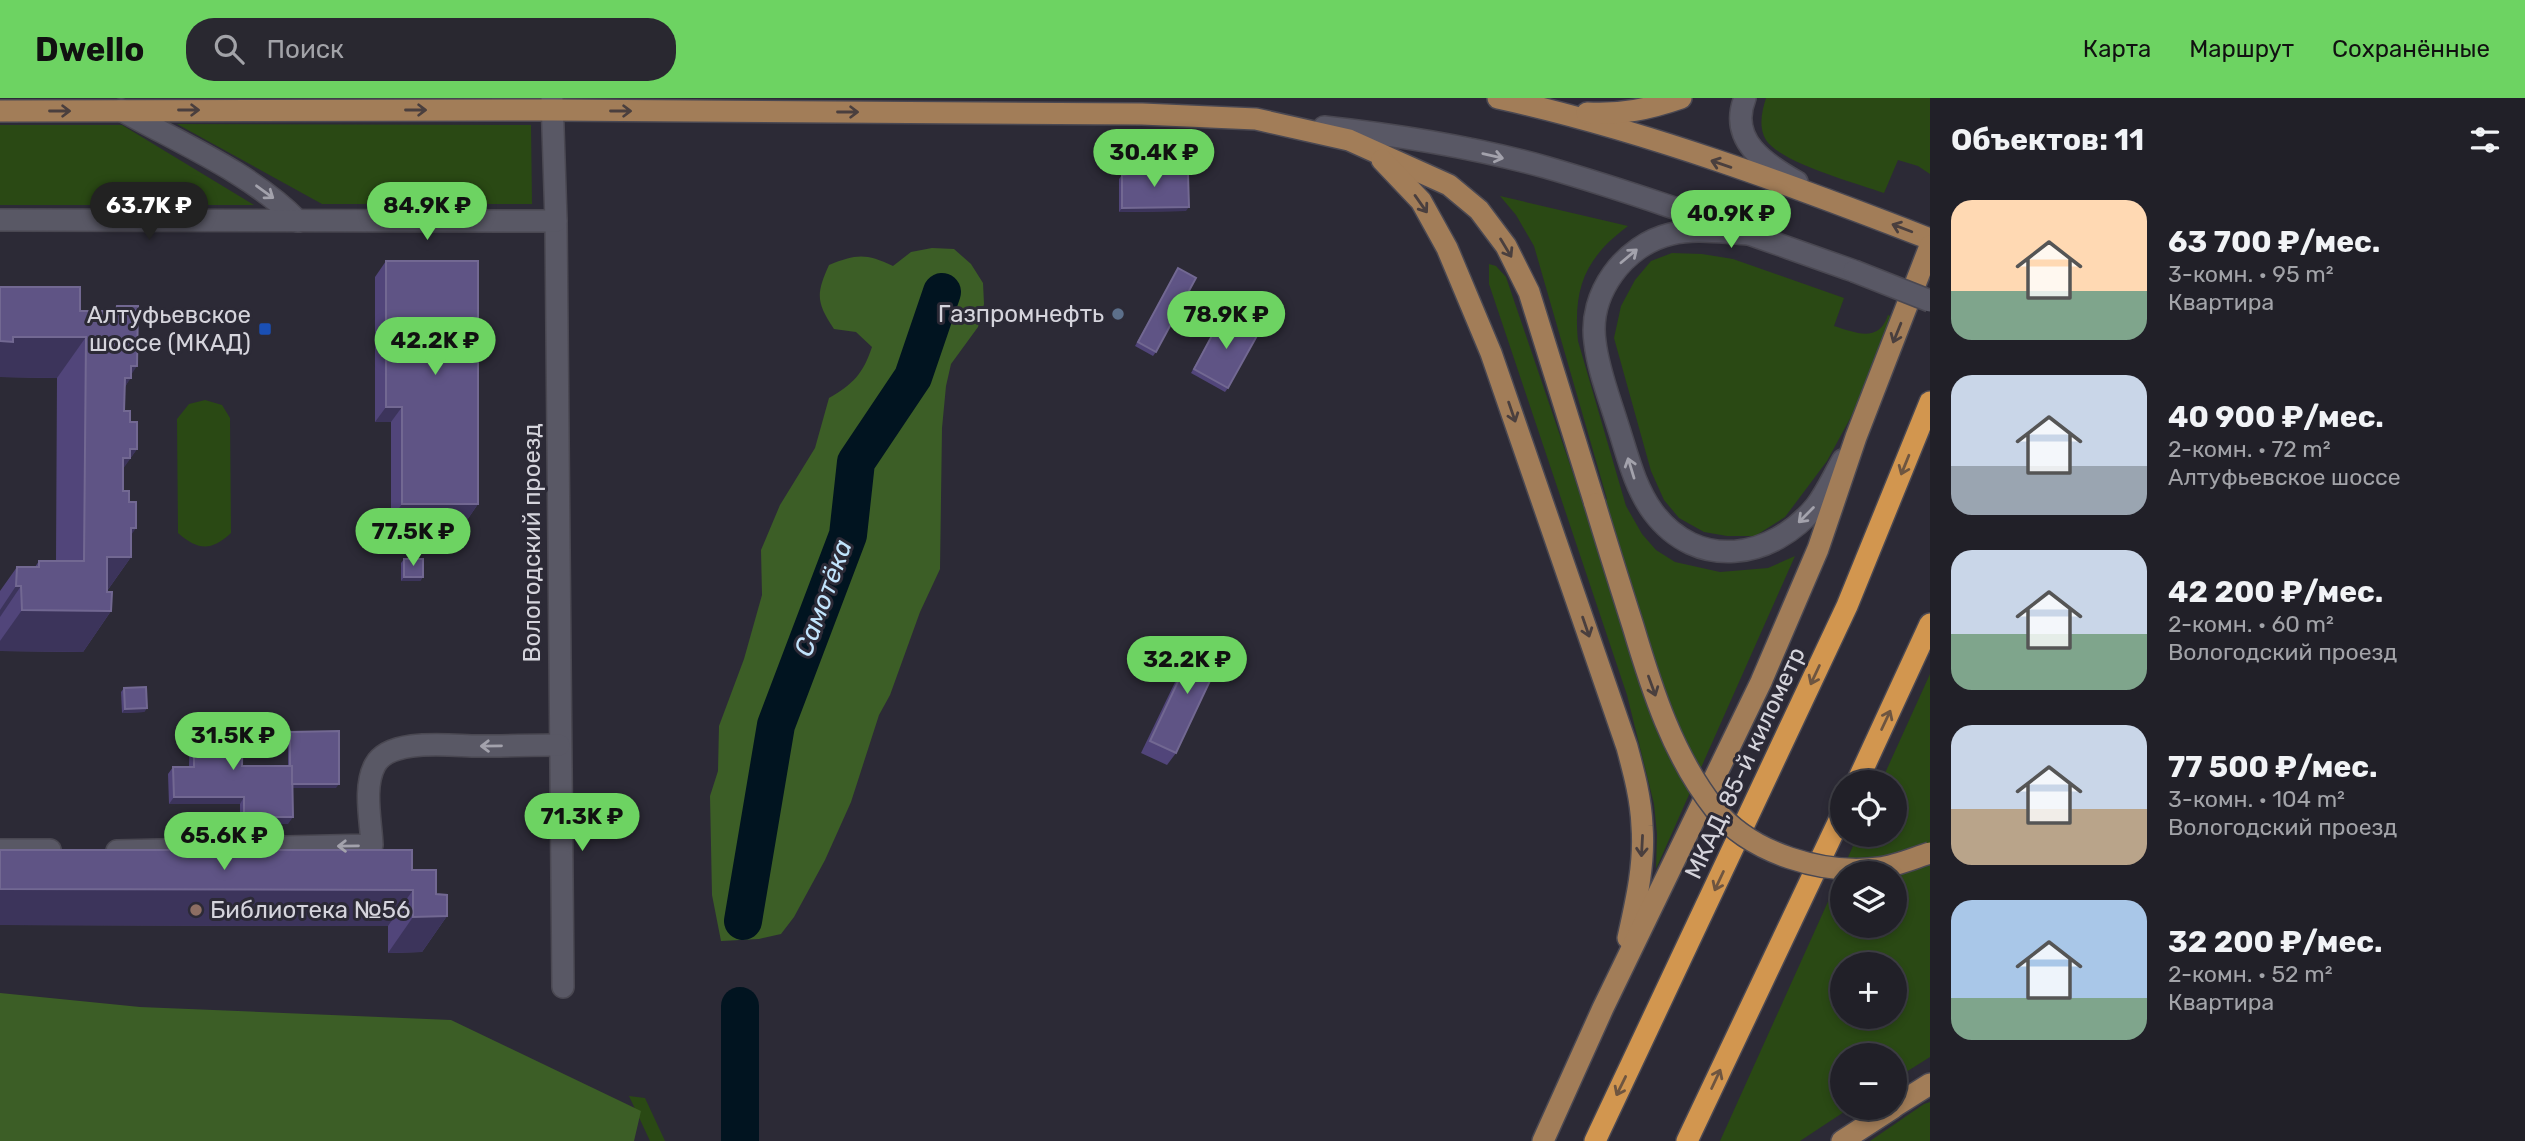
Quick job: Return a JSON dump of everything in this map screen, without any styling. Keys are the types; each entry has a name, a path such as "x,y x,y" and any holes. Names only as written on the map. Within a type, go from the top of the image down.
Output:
{"highway":[{"name":"МКАД, 85-й километр","path":"1595,1141 1847,606 1930,402"},
{"path":"1863,770 1930,624"},
{"path":"1687,1141 1830,839"}],"main road":[{"path":"1498,98 1557,111 1639,136 1930,239"},
{"path":"1557,111 1611,114 1649,109 1681,98"},
{"path":"0,111 552,104 1142,114 1256,119 1349,140 1449,185 1479,210 1506,246 1530,292 1645,667 1685,766 1717,811 1750,839 1789,858 1833,869 1880,868 1930,853"},
{"path":"1375,153 1421,201 1447,248 1492,353 1628,747 1643,828 1641,864 1628,938 1603,1008"},
{"path":"1543,1141 1603,1008 1761,682 1818,549 1856,437 1930,246"},
{"path":"1907,1099 1930,1084"},
{"path":"1842,1141 1874,1120"}],"street":[{"path":"1745,98 1741,106 1741,126 1749,148 1776,171 1832,203"},
{"name":"Вологодский проезд","path":"552,104 556,221 563,987"},
{"path":"121,110 257,185 298,221"},
{"path":"1256,119 1352,130 1466,150 1542,167 1750,234 1930,301"},
{"path":"0,220 556,221"},
{"path":"1750,234 1705,231 1670,234 1633,252 1619,264 1603,290 1595,316 1594,340 1601,373 1635,479 1651,510 1668,531 1692,544 1718,552 1748,551 1770,544 1794,527 1816,505 1856,437"},
{"path":"95,851 372,845 370,780 376,762 388,753 402,748 435,744 559,745"},
{"path":"0,850 68,850"}],"green space":[{"path":"1766,98 1930,98 1930,174 1918,166 1898,160 1884,193 1787,157 1774,148 1764,135 1761,124"},
{"path":"177,124 531,125 532,204 322,204"},
{"path":"0,125 122,125 254,205 0,205"},
{"path":"1500,196 1628,226 1601,250 1592,262 1580,290 1577,322 1578,341 1626,506 1642,534 1656,550 1675,562 1720,572 1768,568 1795,556 1656,869 1654,804 1627,695 1489,284 1489,264 1496,266 1506,277 1584,506 1607,499 1534,246 1516,215"},
{"path":"932,248 954,249 971,264 983,283 984,304 978,327 951,364 946,386 942,428 940,569 920,612 890,695 879,715 851,802 825,860 794,917 781,934 759,939 721,941 712,895 710,796 718,771 719,726 744,659 762,595 761,550 780,505 815,448 829,398 856,377 872,347 856,332 834,329 821,305 822,283 829,265 847,259 868,257 893,266 911,252"},
{"path":"1672,253 1733,259 1844,298 1834,326 1850,331 1873,333 1884,324 1888,315 1896,318 1853,413 1827,461 1785,517 1755,536 1727,536 1704,532 1679,518 1664,500 1651,471 1614,338 1621,306 1635,280 1651,261"},
{"path":"205,400 222,405 230,418 231,533 211,546 199,546 178,533 177,419 189,404"},
{"path":"1930,674 1930,1057 1907,1071 1907,1043 1830,1043 1832,1120 1800,1141 1720,1141 1830,897 1830,938 1907,938 1907,861 1846,861 1853,847 1907,847 1907,770 1886,770"},
{"path":"0,993 140,1007 451,1020 641,1111 634,1141 0,1141"},
{"path":"629,1096 645,1098 665,1141 650,1141"},
{"path":"1930,1102 1930,1141 1870,1141 1901,1120 1907,1120 1907,1116"}],"building":[{"path":"1140,163 1147,166 1151,173 1188,174 1189,207 1122,208 1122,175 1128,174 1130,167"},
{"path":"386,261 478,261 478,504 402,504 402,407 386,407"},
{"path":"1178,268 1196,278 1156,352 1138,342"},
{"path":"0,287 80,287 80,311 116,311 117,306 138,306 137,366 131,366 131,378 125,378 124,411 130,411 130,422 137,422 137,449 130,449 130,458 123,458 123,491 129,491 129,502 136,502 136,528 131,528 131,557 107,557 107,592 112,592 111,611 22,610 21,586 16,586 17,567 39,567 39,561 84,561 86,337 13,337 13,342 0,341"},
{"path":"1223,315 1258,334 1228,388 1194,369"},
{"path":"404,559 423,559 423,577 404,577"},
{"path":"1198,639 1224,651 1176,753 1150,741"},
{"path":"146,687 147,708 125,709 124,688"},
{"path":"243,717 242,766 292,766 293,817 244,817 244,797 174,797 173,767 194,767 194,718"},
{"path":"339,731 339,784 292,784 290,732"},
{"path":"0,850 412,850 412,870 436,870 436,894 447,895 447,916 413,917 413,890 0,889"}],"waterway":[{"name":"Самотёка","path":"743,921 776,725 848,535 856,462 913,377 942,292"},
{"name":"Самотёка","path":"740,1006 740,1141"}],"place":[{"name":"Газпромнефть","path":"1118,314"},
{"name":"Алтуфьевское шоссе (МКАД)","path":"265,329"},
{"name":"Библиотека №56","path":"196,910"}]}
